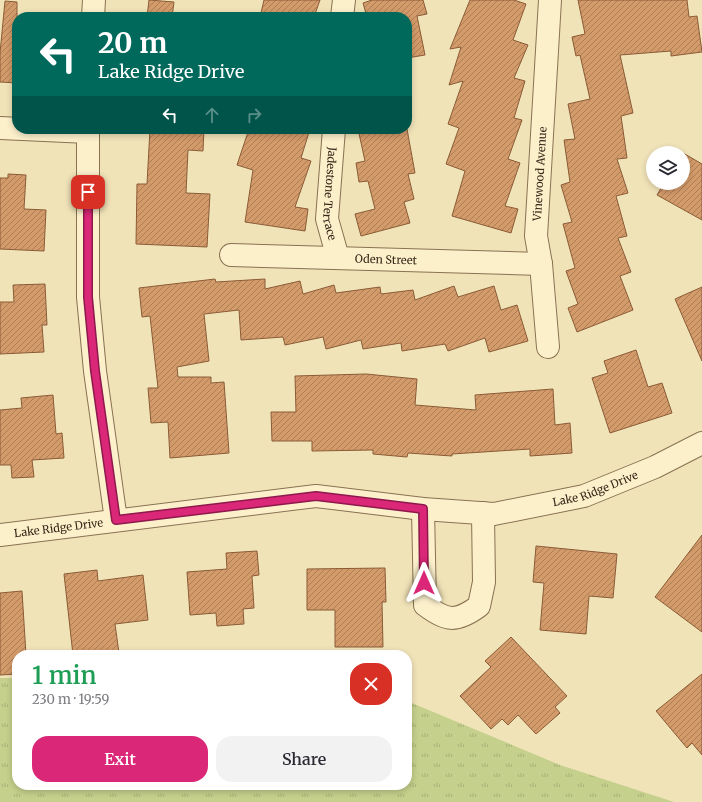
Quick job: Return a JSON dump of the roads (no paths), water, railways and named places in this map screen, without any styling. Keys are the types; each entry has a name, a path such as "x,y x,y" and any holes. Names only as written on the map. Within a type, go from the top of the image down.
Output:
{"street":[{"path":"94,0 94,12"},
{"path":"343,12 344,0"},
{"name":"Vinewood Avenue","path":"548,347 541,264 536,236 550,0"},
{"path":"0,128 12,128"},
{"name":"Lake Ridge Drive","path":"88,134 88,297 95,371 116,520"},
{"name":"Jadestone Terrace","path":"334,134 327,219 338,258"},
{"name":"Oden Street","path":"231,254 541,264"},
{"name":"Lake Ridge Drive","path":"0,535 316,496 423,509 494,514 584,496 700,448"},
{"path":"423,509 425,604 440,616 452,619 467,615 479,606 484,582 483,513"}]}
